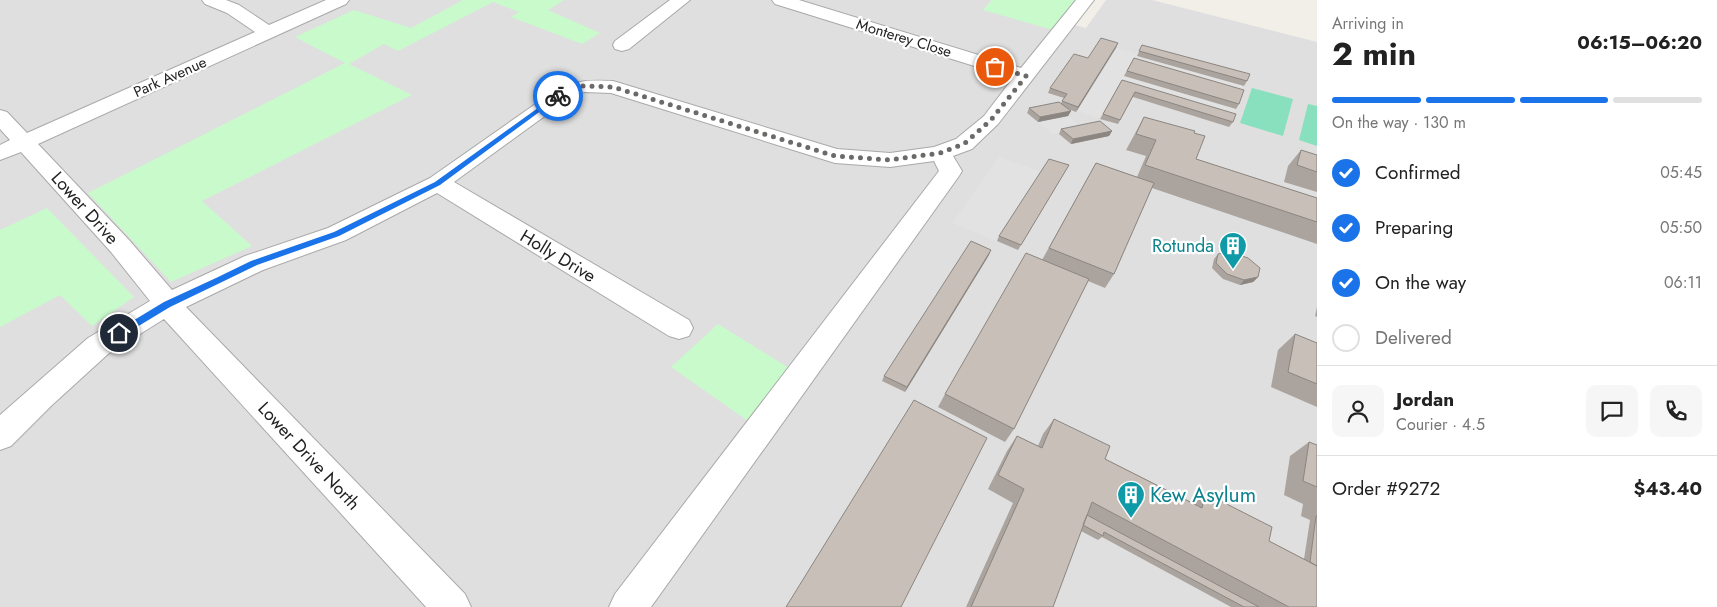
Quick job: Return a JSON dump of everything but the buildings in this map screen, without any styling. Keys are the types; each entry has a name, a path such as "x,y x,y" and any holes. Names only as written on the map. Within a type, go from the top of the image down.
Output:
{"street":[{"path":"211,0 234,9 269,33"},
{"name":"Park Avenue","path":"0,153 340,0"},
{"path":"622,45 680,0"},
{"name":"Monterey Close","path":"781,0 1026,76"},
{"path":"0,436 40,397 98,346 167,304 254,263 336,234 438,183 563,94 582,86 613,87 835,156 890,160 940,153 964,144 991,120 1085,0"},
{"name":"Lower Drive","path":"0,116 125,253 156,288 167,304"},
{"path":"628,607 951,171 940,153"},
{"name":"Holly Drive","path":"438,183 679,328"},
{"name":"Lower Drive North","path":"167,304 452,607"}],"shaded area":[{"path":"0,0 992,0 983,10 1060,21 1086,28 1106,0 1152,0 1317,42 1317,607 0,607"},
{"path":"1099,43 1137,54 1140,49 1246,79 1229,127 1134,98 1118,124 1060,106 1064,98 1048,93 1072,58 1086,62"},
{"path":"1058,107 1083,129 1109,136 1070,144 1058,133 1052,134 1028,113"},
{"path":"999,157 1041,172 1046,164 1066,170 1018,250 952,223"}],"green space":[{"path":"463,0 564,0 548,10 600,33 582,44 511,17 519,12 493,2 398,51 384,44 349,64 412,95 202,201 252,246 171,282 88,193 345,63 295,37 354,10 411,28"},
{"path":"992,0 1076,0 1053,30 983,10"},
{"path":"1252,88 1293,99 1283,136 1240,123"},
{"path":"1308,104 1317,106 1317,146 1299,140"},
{"path":"47,208 134,297 92,326 60,295 0,327 0,230"},
{"path":"718,324 789,368 748,421 671,367"}],"way so far":[{"path":"558,96 582,86 613,87 835,156 866,160 890,160 916,158 940,153 964,144 991,120 1026,76 995,67"}],"place":[{"name":"Rotunda","path":"1233,270"},
{"name":"Kew Asylum","path":"1131,519"}],"route":[{"path":"119,333 167,304 254,263 336,234 438,183 558,96"}]}
